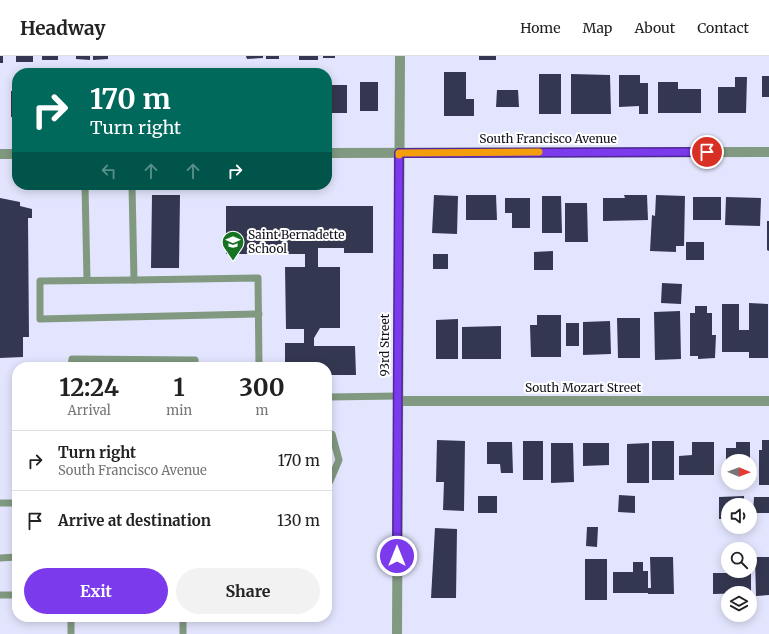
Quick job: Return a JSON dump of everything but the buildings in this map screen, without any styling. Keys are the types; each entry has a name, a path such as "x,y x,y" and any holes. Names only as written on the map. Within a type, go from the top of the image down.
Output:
{"street":[{"name":"93rd Street","path":"397,634 400,56"},
{"name":"South Francisco Avenue","path":"332,153 769,152"},
{"path":"0,154 12,154"},
{"name":"South Mozart Street","path":"398,399 769,401"}],"lane":[{"path":"85,190 87,280"},
{"path":"132,190 134,280"},
{"path":"259,314 40,319 40,281 258,278 259,314 259,362"},
{"path":"72,362 72,359 195,360 195,362"},
{"path":"332,396 398,399"},
{"path":"332,434 339,460 332,476"},
{"path":"0,503 12,503"},
{"path":"0,558 12,557"},
{"path":"0,595 12,594"},
{"path":"71,622 71,634"},
{"path":"183,622 183,634"}],"slow traffic":[{"path":"399,155 399,153 539,152"}],"place":[{"name":"Saint Bernadette School","path":"233,262"}],"route":[{"path":"397,556 399,153 707,152"}]}
